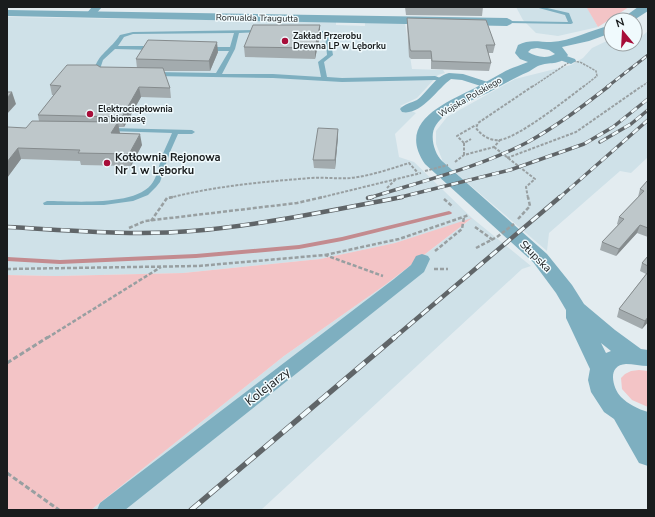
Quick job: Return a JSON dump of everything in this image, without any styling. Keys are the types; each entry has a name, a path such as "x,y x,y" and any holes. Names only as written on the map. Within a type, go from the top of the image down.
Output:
{"street":[{"path":"501,8 515,37 541,60 553,60 564,57 603,36"},
{"name":"Romualda Traugutta","path":"7,13 94,11 515,37"},
{"path":"515,37 545,45 585,38 603,32"},
{"path":"515,37 545,45 564,57"},
{"name":"Wojska Polskiego","path":"508,74 512,67 515,37"},
{"name":"Wojska Polskiego","path":"487,211 431,160 424,137 427,125 441,111 490,86 508,74 523,70 541,60"},
{"path":"406,109 421,102 449,76 456,76 490,86"},
{"name":"Słupska","path":"487,211 530,248 549,268 565,290 576,309 607,336 641,357"},
{"name":"Kolejarzy","path":"108,510 400,283 418,268 422,259"},
{"name":"Słupska","path":"576,309 577,318 602,369"},
{"path":"641,357 620,357 609,361 602,369 599,381 604,396 613,405 624,413 648,422"},
{"path":"624,413 648,455"}],"lane":[{"path":"515,37 540,20 556,23 571,23 567,14 550,10 537,10 534,7"},
{"path":"550,10 556,23"},
{"path":"218,75 232,49 237,31"},
{"path":"110,73 97,70 98,61 114,47 122,36 133,33 237,31 267,32"},
{"path":"304,32 327,32 330,55 321,62 324,78"},
{"path":"114,47 162,48"},
{"path":"201,49 232,49"},
{"path":"147,74 324,78 342,80 435,78 443,80"},
{"path":"105,130 192,132"},
{"path":"47,203 108,203 127,200 147,192 157,181 176,132"}],"path":[{"path":"477,125 476,128 478,132 484,137 492,140 500,140 510,136 564,103 597,76 596,71 580,62 564,57 477,125 457,136 464,143 464,155 494,147 500,140"},
{"path":"507,158 576,132 648,82"},
{"path":"464,143 471,140"},
{"path":"476,248 493,240 514,224 530,206 526,187 535,179 494,147"},
{"path":"151,221 168,198 196,191 312,178 350,178 382,172 409,163 418,173"},
{"path":"129,228 138,223 151,221 297,203 448,165"},
{"path":"387,188 396,179"},
{"path":"444,199 452,208"},
{"path":"7,269 198,266 325,255 399,239 464,216 462,229 422,259"},
{"path":"475,227 493,240"},
{"path":"325,255 400,283"},
{"path":"7,363 102,305 162,266"},
{"path":"7,473 58,510"}],"shaded area":[{"path":"516,7 587,7 598,27 558,36 536,33 523,20"},
{"path":"560,7 629,7 621,12 603,12 603,24 598,27 587,8"},
{"path":"7,17 336,22 336,25 365,26 365,22 405,23 412,69 443,70 445,73 438,75 417,98 400,106 416,113 395,134 399,157 414,162 472,218 531,266 522,269 261,510 91,510 284,356 385,285 471,219 395,243 320,259 183,273 56,276 7,275"},
{"path":"648,31 648,157 631,173 620,171 549,233 547,251 443,162 436,144 436,131 447,117 515,79 571,65 583,58 592,48 603,43 603,52 643,52 643,35"},
{"path":"472,218 385,285 284,356 91,510 7,510 7,275 56,276 183,273 320,259 395,243"},
{"path":"631,371 648,371 648,407 632,400 622,389 621,378"}],"building":[{"path":"407,18 486,20 495,45 486,45 491,63 432,61 431,51 411,51"},
{"path":"253,25 320,25 315,48 244,47"},
{"path":"148,40 217,42 209,61 136,59"},
{"path":"67,65 163,68 170,88 139,87 122,117 38,115 61,86 50,85"},
{"path":"7,92 12,92 7,98"},
{"path":"32,121 118,122 111,133 140,134 129,154 78,153 80,150 18,148 7,162 7,128 26,128"},
{"path":"318,128 338,129 335,160 313,160"},
{"path":"648,180 648,228 640,225 619,249 602,242 624,219 619,217 644,191 640,189"},
{"path":"648,256 648,266 642,263"},
{"path":"648,272 648,317 645,321 619,309"}],"waterway":[{"path":"7,259 60,262 196,256 299,247 342,239 449,213"}],"railway":[{"path":"607,87 648,55"},
{"path":"369,198 470,167 509,151 528,142 549,129 609,86"},
{"path":"398,198 510,170 584,144 613,127 648,99"},
{"path":"600,142 631,124 648,110"},
{"path":"559,198 648,120"},
{"path":"368,198 372,197"},
{"path":"398,198 402,197"},
{"path":"394,338 560,197"},
{"path":"7,227 123,233 192,231 271,221 398,198"},
{"path":"191,510 395,337"}],"place":[{"name":"Zakład Przerobu Drewna LP w Lęborku","path":"285,41"},
{"name":"Elektrociepłownia na biomasę","path":"90,114"},
{"name":"Kotłownia Rejonowa Nr 1 w Lęborku","path":"107,163"}]}
